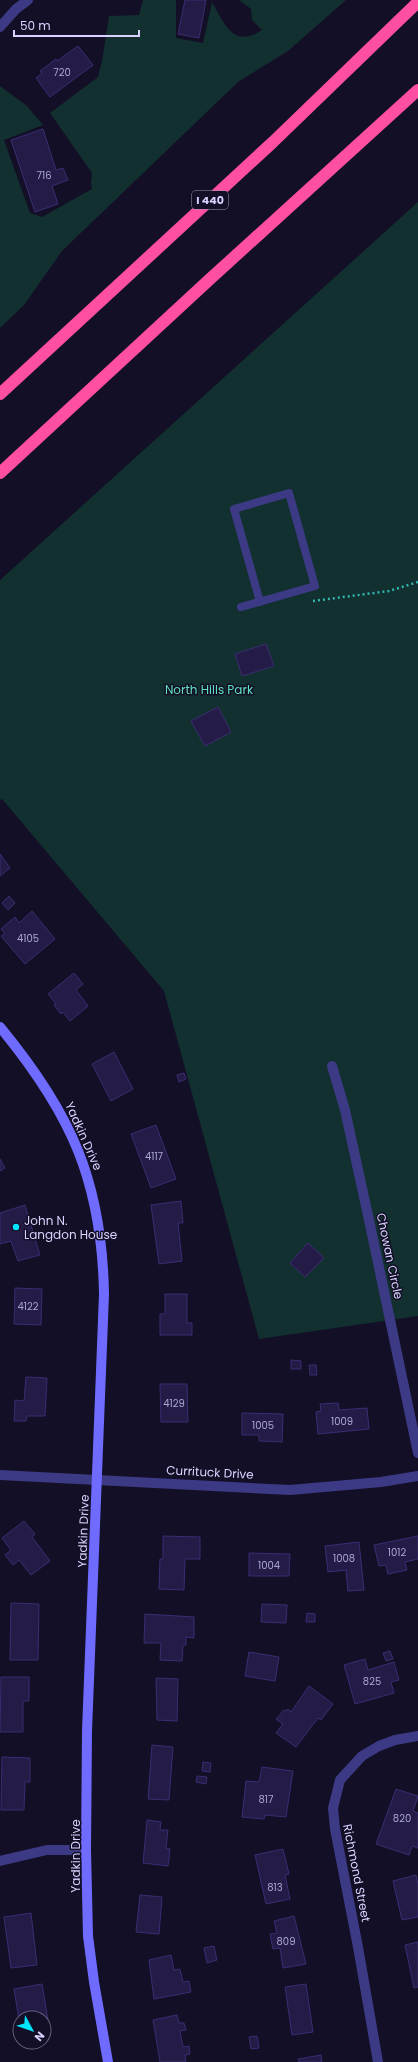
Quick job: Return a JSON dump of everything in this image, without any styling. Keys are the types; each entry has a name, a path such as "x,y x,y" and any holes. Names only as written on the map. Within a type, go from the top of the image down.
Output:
{"highway":[{"name":"I 440","path":"0,394 273,142 418,2"},
{"path":"0,474 418,90"}],"street":[{"path":"0,27 16,9 28,0"},
{"name":"Yadkin Drive","path":"0,1027 22,1054 57,1106 78,1149 95,1201 102,1245 104,1294 87,1731 86,1850 88,1936 94,1982 108,2062"},
{"name":"Chowan Circle","path":"332,1066 345,1110 365,1198 418,1453"},
{"name":"Currituck Drive","path":"0,1475 290,1490 381,1482 418,1476"},
{"name":"Richmond Street","path":"378,2062 335,1828 333,1808 340,1780 362,1756 379,1746 394,1740 418,1736"},
{"path":"0,1860 47,1850 86,1850"}],"lane":[{"path":"241,607 260,602 315,586 289,493 234,509 260,602"}],"path":[{"path":"342,598 390,591 418,582"}],"green space":[{"path":"143,0 176,0 176,38 203,43 212,2 226,26 237,35 244,37 262,30 252,20 251,9 239,0 346,0 288,51 238,82 62,251 24,305 0,328 0,86 27,106 43,125 4,140 30,213 42,217 92,189 92,173 50,113 98,77 109,16 139,15"},
{"name":"North Hills Park","path":"418,202 418,1316 259,1339 164,991 2,799 0,800 0,580"}],"building":[{"path":"185,0 206,0 199,38 178,34"},
{"path":"78,46 93,65 50,97 36,78 42,73 40,71 56,59 57,61"},
{"path":"43,129 56,170 63,168 68,180 52,186 58,204 35,212 11,140"},
{"path":"266,644 274,666 242,676 235,654"},
{"path":"218,707 231,732 205,746 191,721"},
{"path":"0,854 10,868 0,876"},
{"path":"9,896 15,903 8,910 2,903"},
{"path":"32,911 55,939 25,964 1,936 5,934 1,929 15,917 19,923"},
{"path":"74,973 83,984 76,990 88,1006 70,1021 63,1012 61,1014 54,1005 56,1004 48,994"},
{"path":"114,1052 133,1089 111,1101 92,1064"},
{"path":"184,1073 186,1079 179,1082 177,1075"},
{"path":"156,1125 176,1179 151,1188 131,1134"},
{"path":"0,1159 5,1168 0,1171"},
{"path":"181,1201 183,1223 178,1223 182,1261 159,1264 151,1205"},
{"name":"John N. Langdon House","path":"25,1205 40,1255 18,1261 11,1241 0,1244 0,1213"},
{"path":"308,1243 324,1258 305,1277 290,1263"},
{"path":"15,1288 42,1289 41,1325 14,1324"},
{"path":"165,1294 187,1294 187,1323 192,1323 192,1335 160,1335 160,1314 165,1314"},
{"path":"291,1360 301,1361 301,1369 291,1369"},
{"path":"309,1365 316,1365 317,1375 310,1375"},
{"path":"26,1377 47,1378 45,1416 27,1416 26,1421 14,1421 15,1400 24,1401"},
{"path":"160,1384 187,1384 188,1422 161,1422"},
{"path":"338,1403 339,1410 367,1408 369,1429 318,1434 316,1412 321,1411 320,1404"},
{"path":"242,1413 283,1414 282,1442 259,1441 259,1435 242,1435"},
{"path":"24,1521 35,1534 32,1537 50,1561 31,1575 19,1560 13,1565 5,1555 11,1550 2,1538"},
{"path":"163,1536 200,1537 200,1559 185,1559 184,1590 159,1589 160,1559 163,1559"},
{"path":"418,1536 418,1559 405,1562 407,1570 388,1574 386,1565 379,1566 374,1545"},
{"path":"359,1542 364,1590 348,1591 346,1570 328,1572 325,1546"},
{"path":"249,1553 290,1554 289,1576 249,1576"},
{"path":"11,1603 39,1604 38,1660 10,1660"},
{"path":"262,1604 287,1605 286,1623 261,1622"},
{"path":"307,1613 315,1614 315,1622 306,1622"},
{"path":"145,1614 194,1617 194,1638 186,1637 186,1645 183,1645 182,1661 160,1660 161,1643 144,1643"},
{"path":"390,1651 393,1659 386,1661 383,1653"},
{"path":"249,1652 279,1657 275,1681 245,1676"},
{"path":"365,1659 368,1670 394,1662 399,1680 391,1682 394,1693 355,1704 344,1665"},
{"path":"1,1677 29,1677 29,1701 23,1701 23,1732 0,1732"},
{"path":"156,1678 178,1679 177,1721 157,1720"},
{"path":"309,1686 333,1704 321,1720 318,1718 296,1747 276,1733 283,1724 276,1719 284,1710 286,1711 288,1709 291,1712"},
{"path":"152,1745 173,1747 169,1800 148,1799"},
{"path":"2,1757 30,1758 30,1782 25,1782 24,1810 1,1810"},
{"path":"203,1762 211,1763 210,1772 202,1771"},
{"path":"262,1767 293,1771 286,1817 265,1815 264,1819 242,1817 246,1781 259,1782"},
{"path":"197,1776 207,1777 206,1784 196,1782"},
{"path":"396,1789 418,1796 413,1811 418,1813 418,1848 412,1846 409,1855 376,1844"},
{"path":"147,1820 161,1822 160,1830 168,1830 166,1848 170,1849 168,1866 143,1863"},
{"path":"283,1849 289,1874 285,1875 290,1899 266,1904 255,1855"},
{"path":"416,1875 418,1885 418,1917 402,1920 393,1881"},
{"path":"140,1895 162,1897 159,1934 136,1932"},
{"path":"31,1913 37,1965 11,1968 4,1917"},
{"path":"294,1916 306,1964 283,1968 280,1948 273,1949 270,1934 277,1933 274,1921"},
{"path":"418,1942 418,1987 414,1988 405,1945"},
{"path":"214,1946 217,1960 207,1963 204,1948"},
{"path":"171,1955 174,1970 180,1969 183,1982 189,1981 191,1992 154,1999 149,1960"},
{"path":"42,1984 46,2010 17,2010 14,1989"},
{"path":"306,1984 313,2032 292,2035 285,1987"},
{"path":"177,2015 179,2023 184,2023 186,2030 180,2031 183,2047 189,2046 190,2054 185,2055 186,2062 160,2062 153,2020"},
{"path":"257,2036 259,2048 251,2049 249,2037"},
{"path":"321,2055 322,2062 299,2062 298,2059"}],"place":[{"name":"John N. Langdon House","path":"16,1227"}]}
